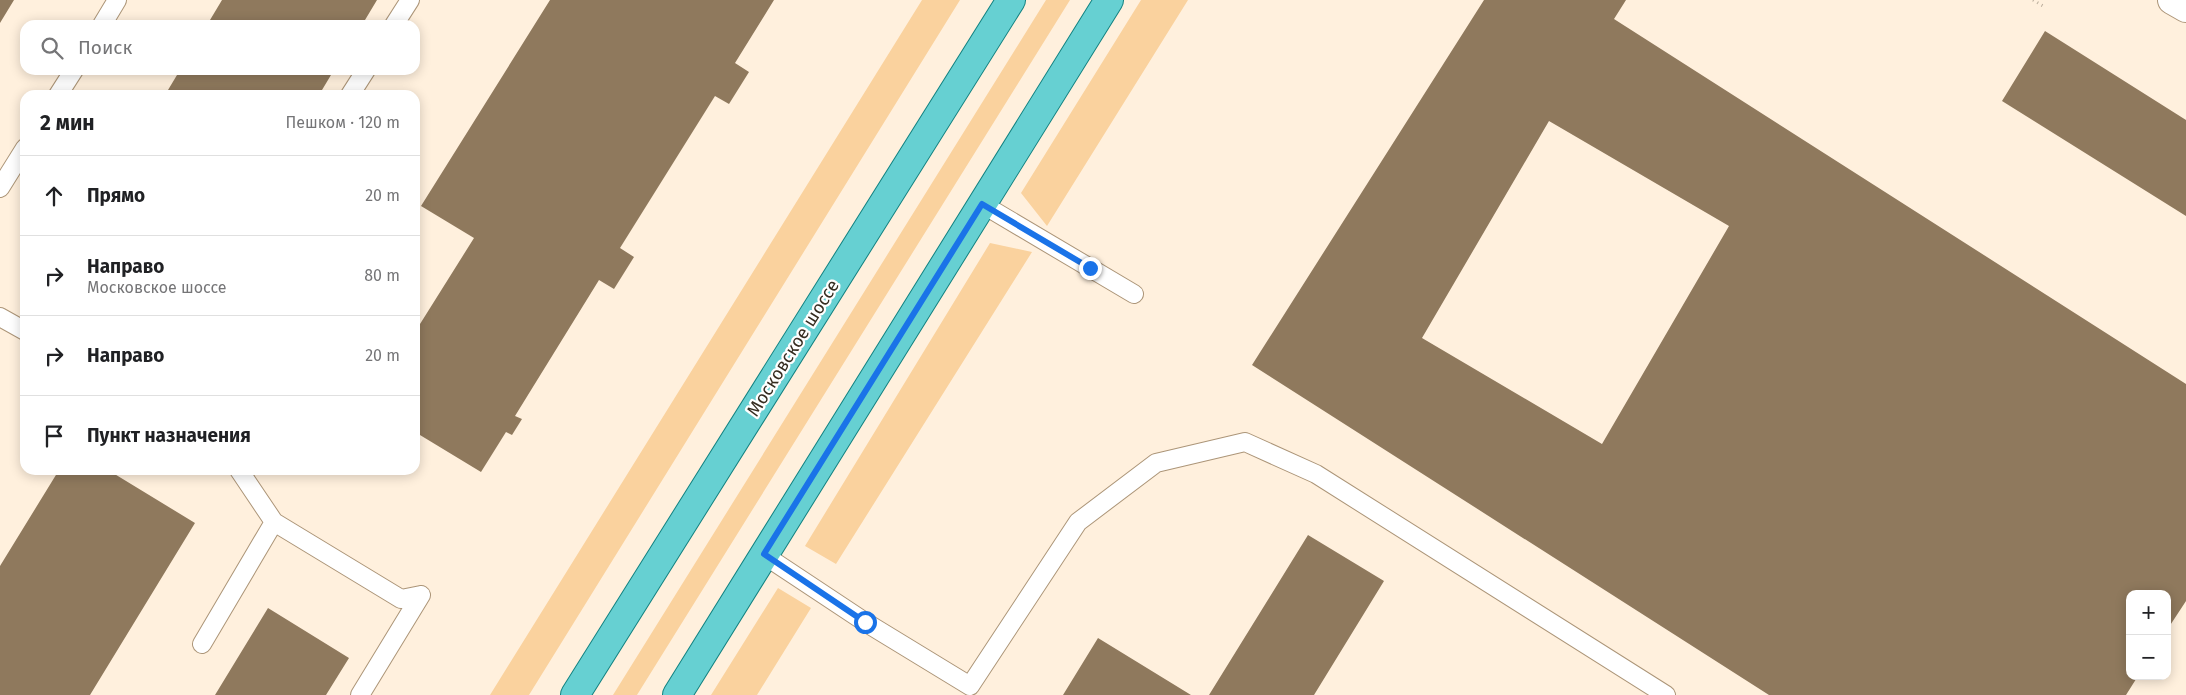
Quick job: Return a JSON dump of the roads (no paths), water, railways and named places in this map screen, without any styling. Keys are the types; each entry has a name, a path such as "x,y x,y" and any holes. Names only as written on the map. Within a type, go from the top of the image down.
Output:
{"main road":[{"name":"Московское шоссе","path":"575,695 1011,0"},
{"path":"677,695 1109,0"}],"street":[{"path":"2172,0 2186,8"}],"lane":[{"path":"105,20 117,0"},
{"path":"397,20 410,0"},
{"path":"61,90 71,75"},
{"path":"353,90 363,75"},
{"path":"0,188 20,156"},
{"path":"982,204 1134,294"},
{"path":"0,317 20,328"},
{"path":"764,554 865,622 970,686 1078,522 1156,463 1245,442 1316,474 1666,695"},
{"path":"242,475 274,522 401,599 421,595 360,695"},
{"path":"202,644 274,522"}]}
